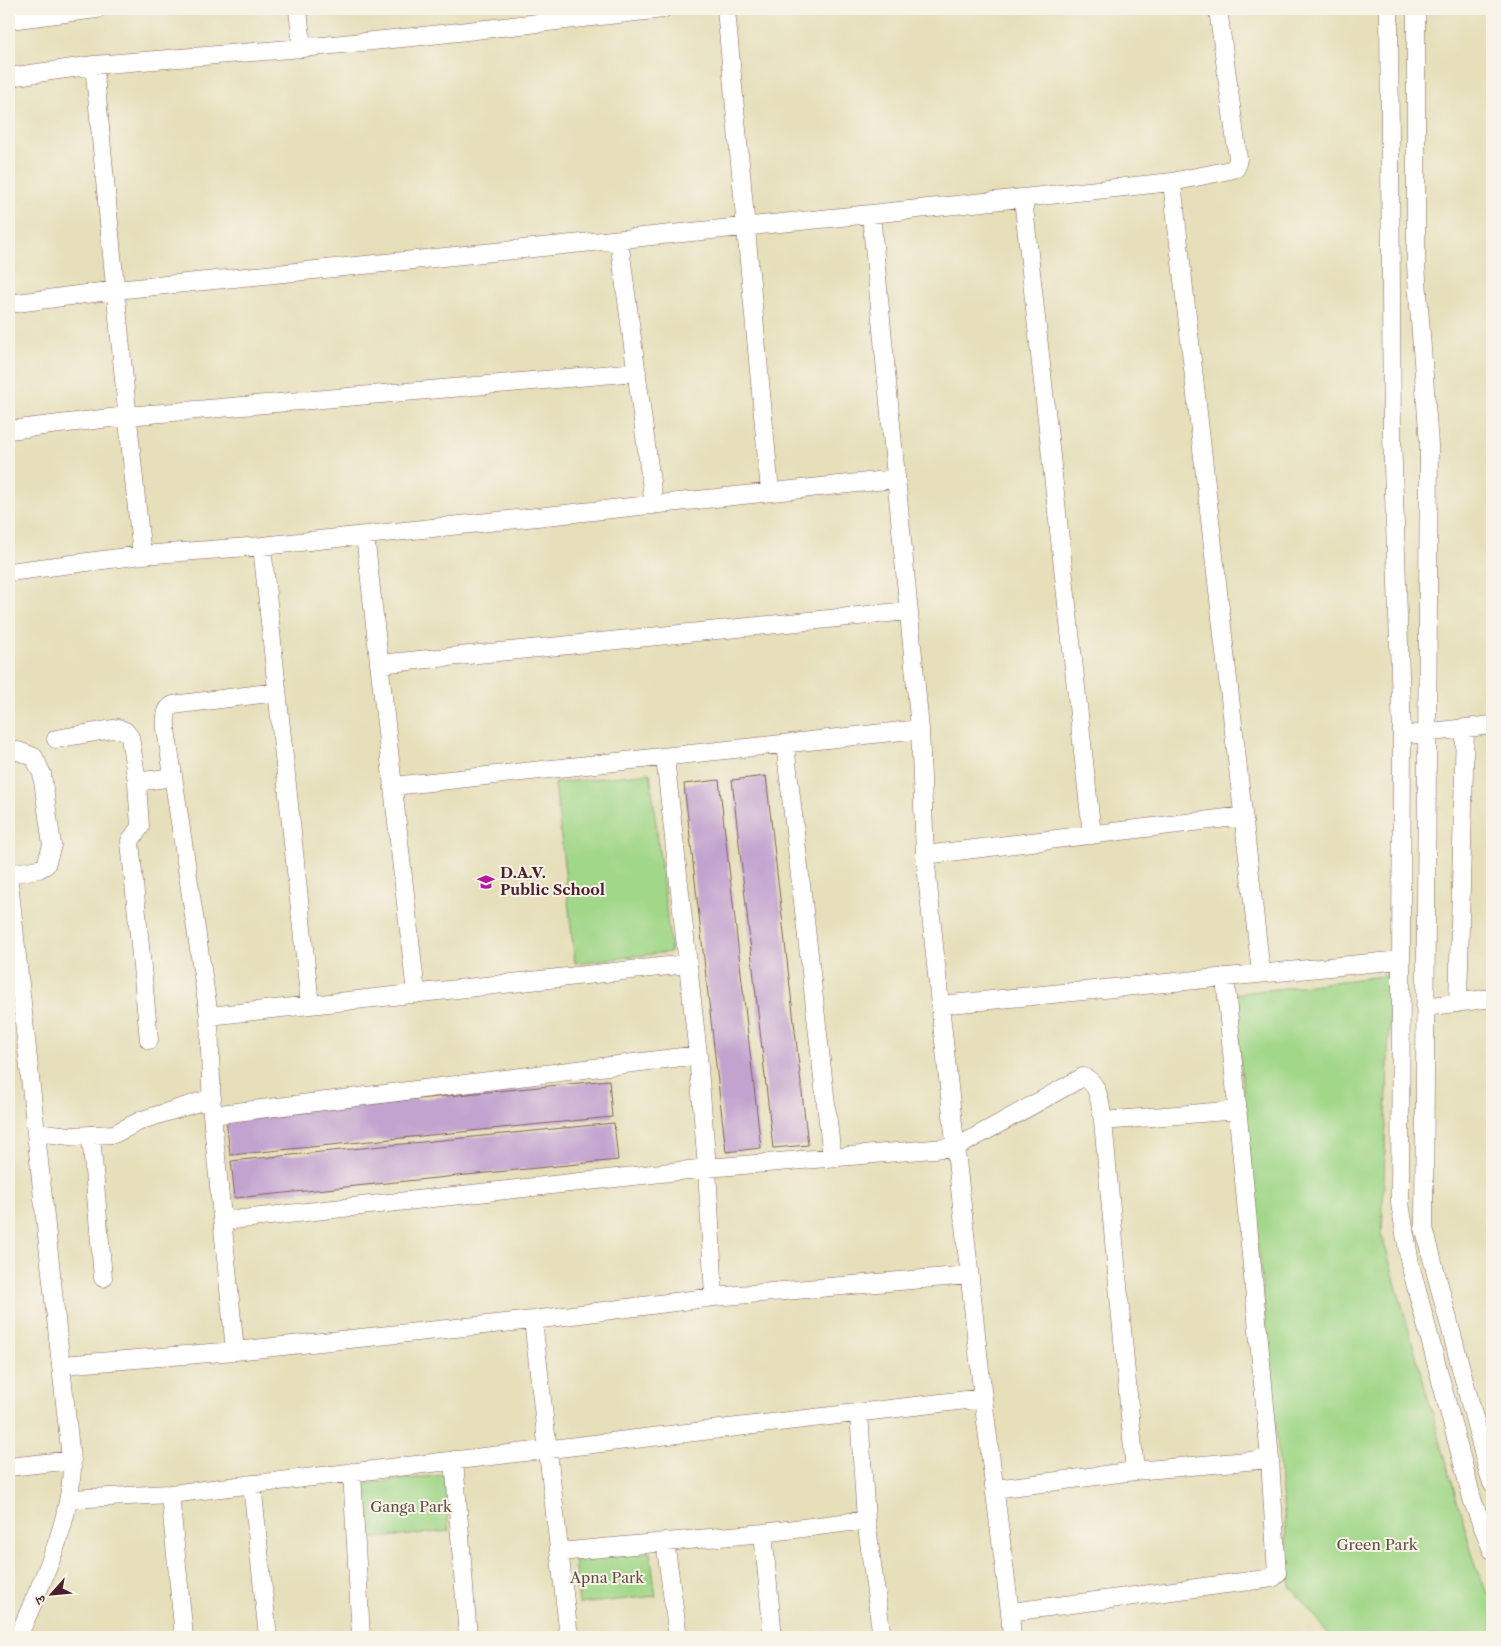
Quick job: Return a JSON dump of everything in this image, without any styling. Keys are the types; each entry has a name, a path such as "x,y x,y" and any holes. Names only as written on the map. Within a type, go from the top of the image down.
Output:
{"street":[{"path":"9,20 97,9"},
{"path":"298,9 302,48"},
{"path":"9,77 94,65 302,48 663,9"},
{"path":"726,9 770,492"},
{"path":"9,304 116,290 1172,182 1233,170 1238,164 1218,9"},
{"path":"1389,9 1392,435 1402,735 1400,1203 1410,1264 1473,1502 1492,1550"},
{"path":"1416,9 1416,265 1429,445 1424,1228 1485,1428 1492,1483"},
{"path":"94,65 142,555"},
{"path":"1172,182 1261,974"},
{"path":"1023,198 1092,835"},
{"path":"871,214 920,729 925,855 969,1275 1012,1637"},
{"path":"619,240 654,504"},
{"path":"9,430 127,416 637,372"},
{"path":"9,572 142,555 262,546 896,479"},
{"path":"365,535 416,994"},
{"path":"262,546 310,1005"},
{"path":"379,664 908,611"},
{"path":"235,1351 212,1107 209,1016 166,729 166,712 170,706 277,692"},
{"path":"1402,735 1492,725"},
{"path":"56,739 118,728 126,731 130,737 137,782 140,827 130,841 149,1040"},
{"path":"1458,1003 1465,728"},
{"path":"393,786 920,729"},
{"path":"785,744 832,1157"},
{"path":"9,752 18,751 34,757 42,774 52,845 46,864 39,869 9,874"},
{"path":"665,757 698,1055 707,1168 714,1297"},
{"path":"137,782 173,777"},
{"path":"925,855 1243,816"},
{"path":"9,882 15,997 36,1132 72,1460 72,1479 64,1519 48,1565 18,1637"},
{"path":"940,1005 1401,960"},
{"path":"209,1016 687,964"},
{"path":"1010,1612 1273,1578 1278,1572 1270,1459 1225,977"},
{"path":"1425,1008 1492,998"},
{"path":"36,1132 70,1136 114,1134 142,1120 212,1107 698,1055"},
{"path":"224,1221 707,1168 957,1147 1083,1077 1089,1079 1094,1085 1103,1121 1135,1471"},
{"path":"1103,1121 1238,1110"},
{"path":"91,1135 103,1278"},
{"path":"62,1365 235,1351 533,1320 714,1297 969,1275"},
{"path":"533,1320 568,1637"},
{"path":"69,1499 170,1494 546,1448 983,1398"},
{"path":"859,1413 866,1520 882,1637"},
{"path":"1457,1441 1485,1428"},
{"path":"995,1489 1135,1471 1270,1459"},
{"path":"9,1467 72,1460"},
{"path":"454,1460 468,1637"},
{"path":"352,1472 361,1637"},
{"path":"252,1484 268,1637"},
{"path":"170,1494 184,1637"},
{"path":"560,1552 763,1533 866,1520"},
{"path":"763,1533 773,1637"},
{"path":"666,1541 678,1637"}],"green space":[{"path":"650,773 671,952 575,963 555,783"},
{"name":"Green Park","path":"1391,975 1382,1235 1472,1553 1481,1581 1492,1598 1492,1637 1331,1637 1291,1587 1234,994"},
{"name":"Ganga Park","path":"444,1475 449,1531 368,1539 362,1484"},
{"name":"Apna Park","path":"650,1552 656,1596 579,1604 574,1559"}],"building":[{"path":"766,776 808,1145 773,1148 732,780"},
{"path":"719,780 761,1148 726,1152 684,784"},
{"path":"609,1080 612,1117 230,1155 226,1118"},
{"path":"614,1123 618,1160 235,1198 231,1161"}],"place":[{"name":"D.A.V. Public School","path":"486,882"}]}
